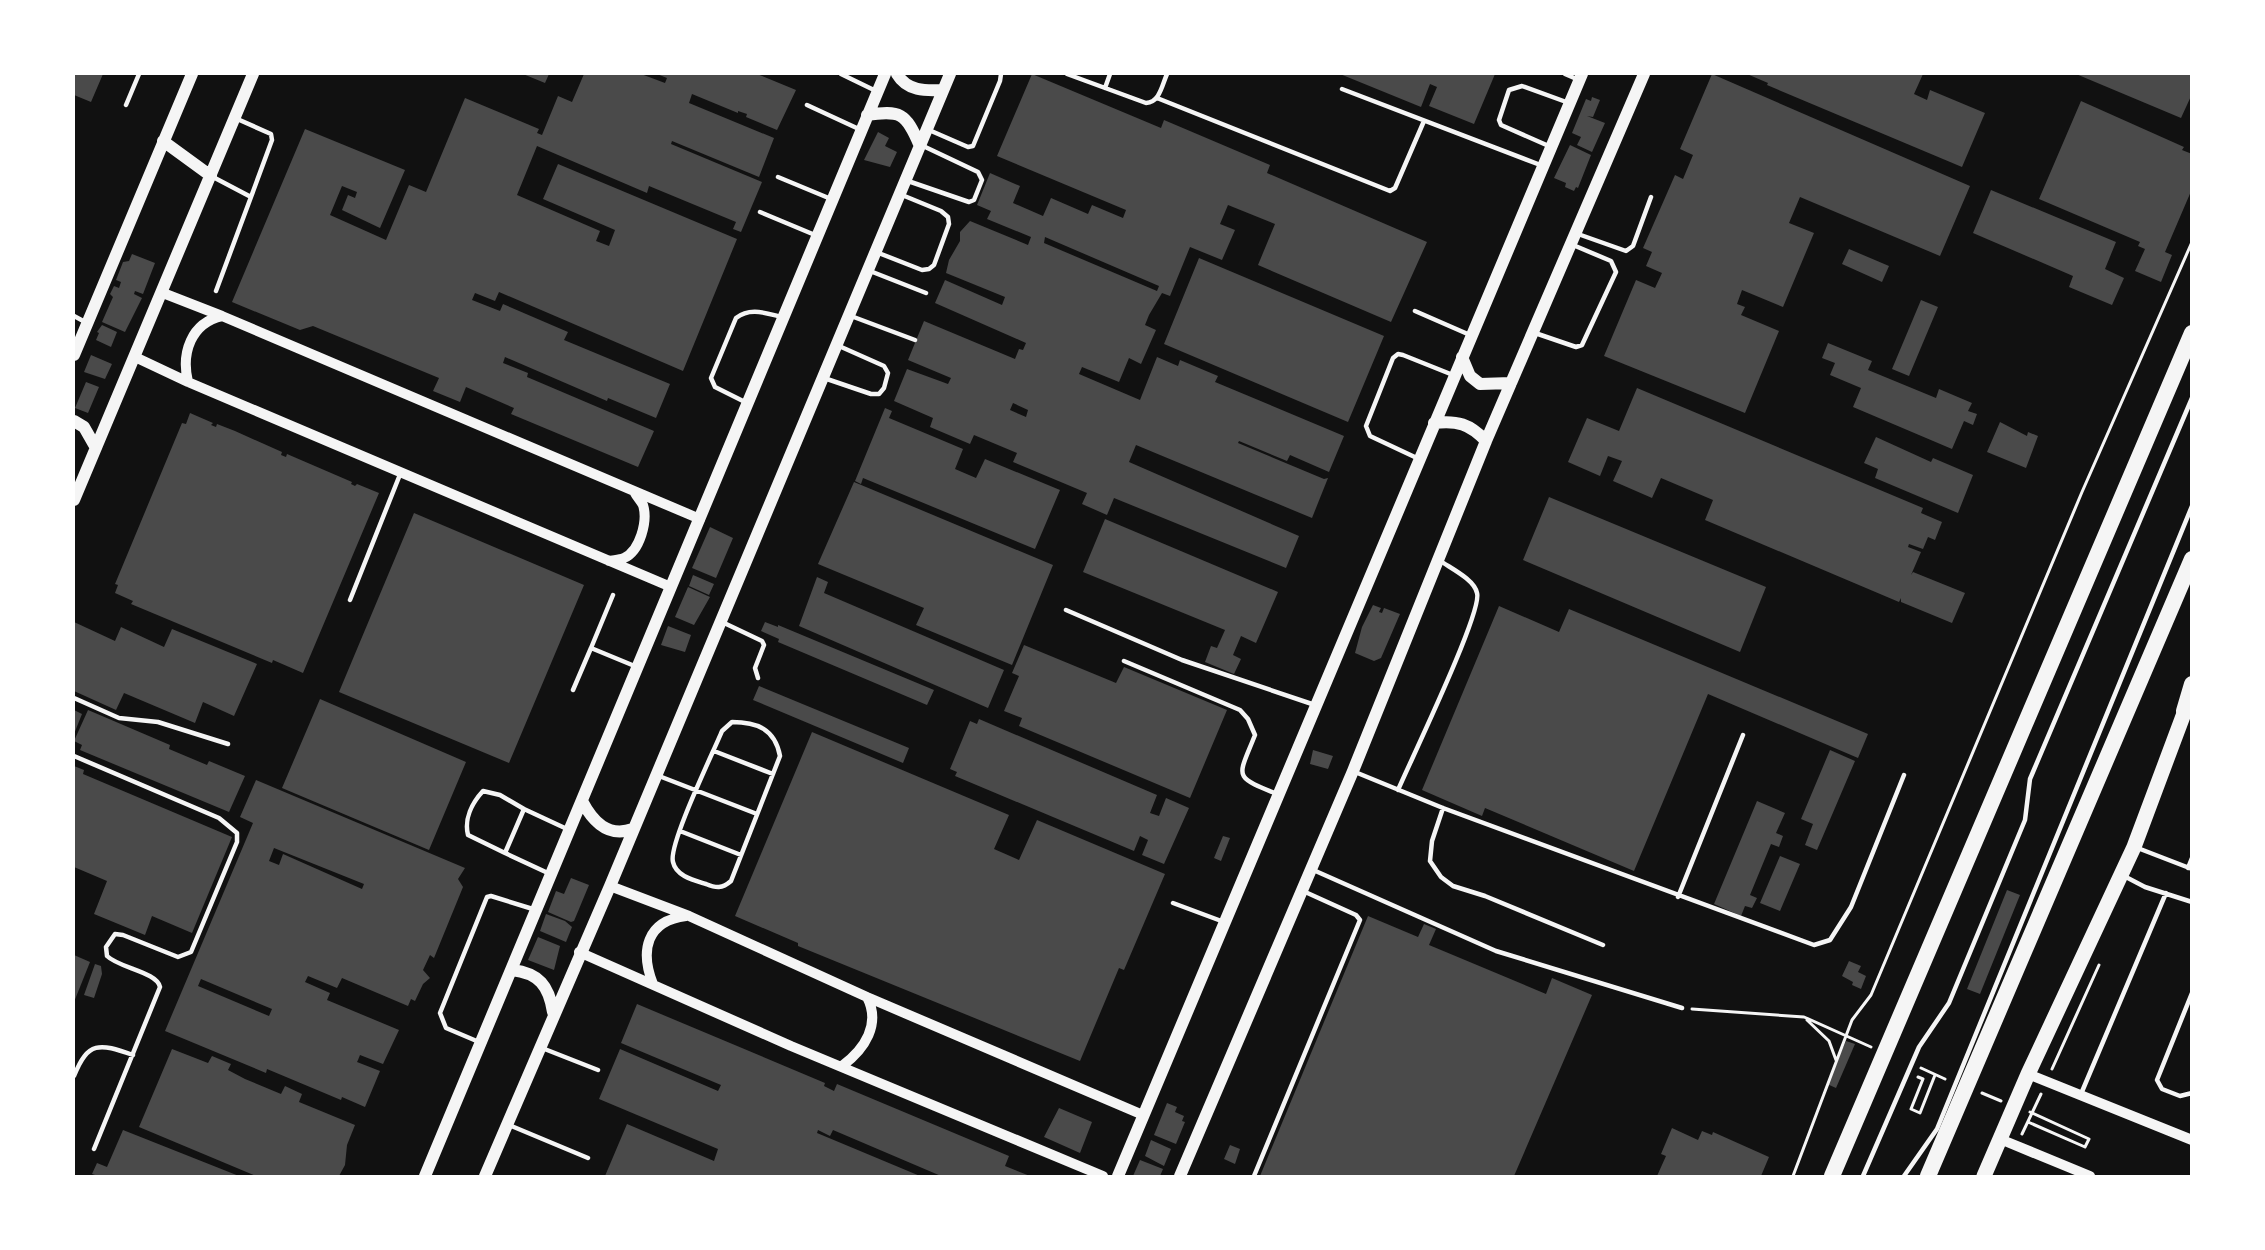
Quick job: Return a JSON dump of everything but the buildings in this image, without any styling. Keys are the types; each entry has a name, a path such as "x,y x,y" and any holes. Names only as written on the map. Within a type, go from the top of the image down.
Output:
{"highway":[{"path":"1832,1176 2192,333"},
{"path":"1928,1176 2192,559"},
{"path":"2184,711 2192,684"}],"main road":[{"path":"74,355 77,338 87,323 192,74"},
{"path":"74,500 163,293 253,74"},
{"path":"425,1176 885,74"},
{"path":"897,74 911,87 925,91 943,90"},
{"path":"485,1176 579,952 610,886 950,74"},
{"path":"1180,1176 1353,771 1486,441 1644,74"},
{"path":"1118,1176 1580,77"},
{"path":"867,115 887,112 901,114 911,123 920,144"},
{"path":"163,141 211,176"},
{"path":"1462,357 1470,376 1480,384 1492,386 1511,383"},
{"path":"74,421 84,427 96,448"},
{"path":"1434,423 1451,421 1465,424 1475,429 1486,441"},
{"path":"1984,1176 2028,1074 2134,847 2192,693"},
{"path":"582,801 587,812 604,829 615,833 633,829"},
{"path":"512,970 537,977 546,986 553,1013"}],"street":[{"path":"163,293 700,519"},
{"path":"188,382 185,355 191,339 198,328 209,319 222,316"},
{"path":"135,357 188,382 670,587"},
{"path":"609,561 624,558 634,550 640,538 645,520 643,505 634,492"},
{"path":"610,886 689,916 867,997 1143,1115"},
{"path":"653,984 646,967 646,958 654,931 668,918 689,916"},
{"path":"579,952 1103,1176"},
{"path":"842,1066 858,1052 871,1032 874,1009 867,997"},
{"path":"2028,1074 2192,1140"},
{"path":"2000,1139 2090,1176"}],"lane":[{"path":"126,105 139,74"},
{"path":"841,74 877,92"},
{"path":"927,129 968,147 973,146 1000,81 1000,74"},
{"path":"1067,74 1146,103 1157,98 1167,74"},
{"path":"1105,88 1110,74"},
{"path":"1566,74 1580,77"},
{"path":"1551,147 1501,125 1499,120 1509,90 1522,86 1569,103"},
{"path":"1342,89 1543,166"},
{"path":"1157,98 1390,191 1395,188 1424,121"},
{"path":"807,105 861,130"},
{"path":"216,291 273,140 271,134 235,118"},
{"path":"905,180 963,202 974,201 982,180 978,172 920,144"},
{"path":"211,176 231,189 251,197"},
{"path":"778,177 832,199"},
{"path":"875,252 922,270 934,265 949,224 948,217 941,211 899,194"},
{"path":"1573,238 1626,251 1633,246 1651,197"},
{"path":"760,212 817,236"},
{"path":"1533,332 1576,347 1582,345 1616,272 1611,261 1573,238"},
{"path":"867,270 926,293"},
{"path":"747,403 715,387 711,378 736,318 744,312 758,311 783,317"},
{"path":"1415,311 1472,335"},
{"path":"849,315 915,340"},
{"path":"74,316 87,323"},
{"path":"823,378 872,394 879,394 884,388 888,373 884,366 836,345"},
{"path":"1419,459 1370,436 1367,432 1366,426 1393,358 1398,354 1403,355 1455,376"},
{"path":"1863,1176 1919,1047 1949,1003 2025,820 2030,779 2192,398"},
{"path":"350,600 400,472"},
{"path":"1904,1176 1937,1129 2192,506"},
{"path":"1398,790 1466,633 1478,598 1474,586 1438,559"},
{"path":"573,690 613,595"},
{"path":"1066,610 1182,660 1315,705"},
{"path":"721,621 762,641 764,645 755,668 758,678"},
{"path":"591,648 637,667"},
{"path":"1124,661 1240,710 1248,719 1255,735 1241,770 1242,777 1246,782 1278,794"},
{"path":"74,698 119,718 158,722 228,744"},
{"path":"732,722 757,726 770,733 777,742 780,756 773,774 731,880 725,886 716,888 686,878 675,869 672,860 680,831 722,731 732,722"},
{"path":"1678,897 1743,735"},
{"path":"714,752 773,774"},
{"path":"74,756 219,818 237,833 237,842 190,952 178,957 123,935 115,934 110,939 107,956 113,962 152,977 159,983 159,992 94,1149"},
{"path":"1353,771 1443,808 1678,897 1805,943 1823,944 1836,933 1851,907 1904,775"},
{"path":"656,775 757,814"},
{"path":"551,875 468,835 466,824 472,809 483,791 500,795 569,830"},
{"path":"1443,808 1432,841 1430,861 1441,877 1453,886 1485,896 1603,945"},
{"path":"505,853 524,809"},
{"path":"680,831 741,855"},
{"path":"2134,847 2190,868 2192,858"},
{"path":"1311,869 1496,951 1682,1008"},
{"path":"2121,875 2192,902"},
{"path":"1254,1176 1360,920 1356,915 1302,890"},
{"path":"2081,1094 2166,893"},
{"path":"482,1043 446,1028 440,1013 487,897 491,896 536,910"},
{"path":"1173,903 1224,922"},
{"path":"2192,993 2157,1080 2162,1089 2180,1096 2192,1093"},
{"path":"74,1076 81,1058 90,1048 104,1047 133,1055"},
{"path":"540,1047 598,1070"},
{"path":"507,1124 588,1158"}],"path":[{"path":"1793,1176 1852,1020 1870,995 2082,492 2192,242"},
{"path":"1682,1008 1804,1017 1851,1038"},
{"path":"1804,1017 1829,1041 1836,1062"},
{"path":"1914,1075 1923,1079 1911,1109 1920,1113 1935,1074"},
{"path":"2016,1146 2047,1081"},
{"path":"2028,1122 2085,1147 2089,1139 2041,1116"}]}
